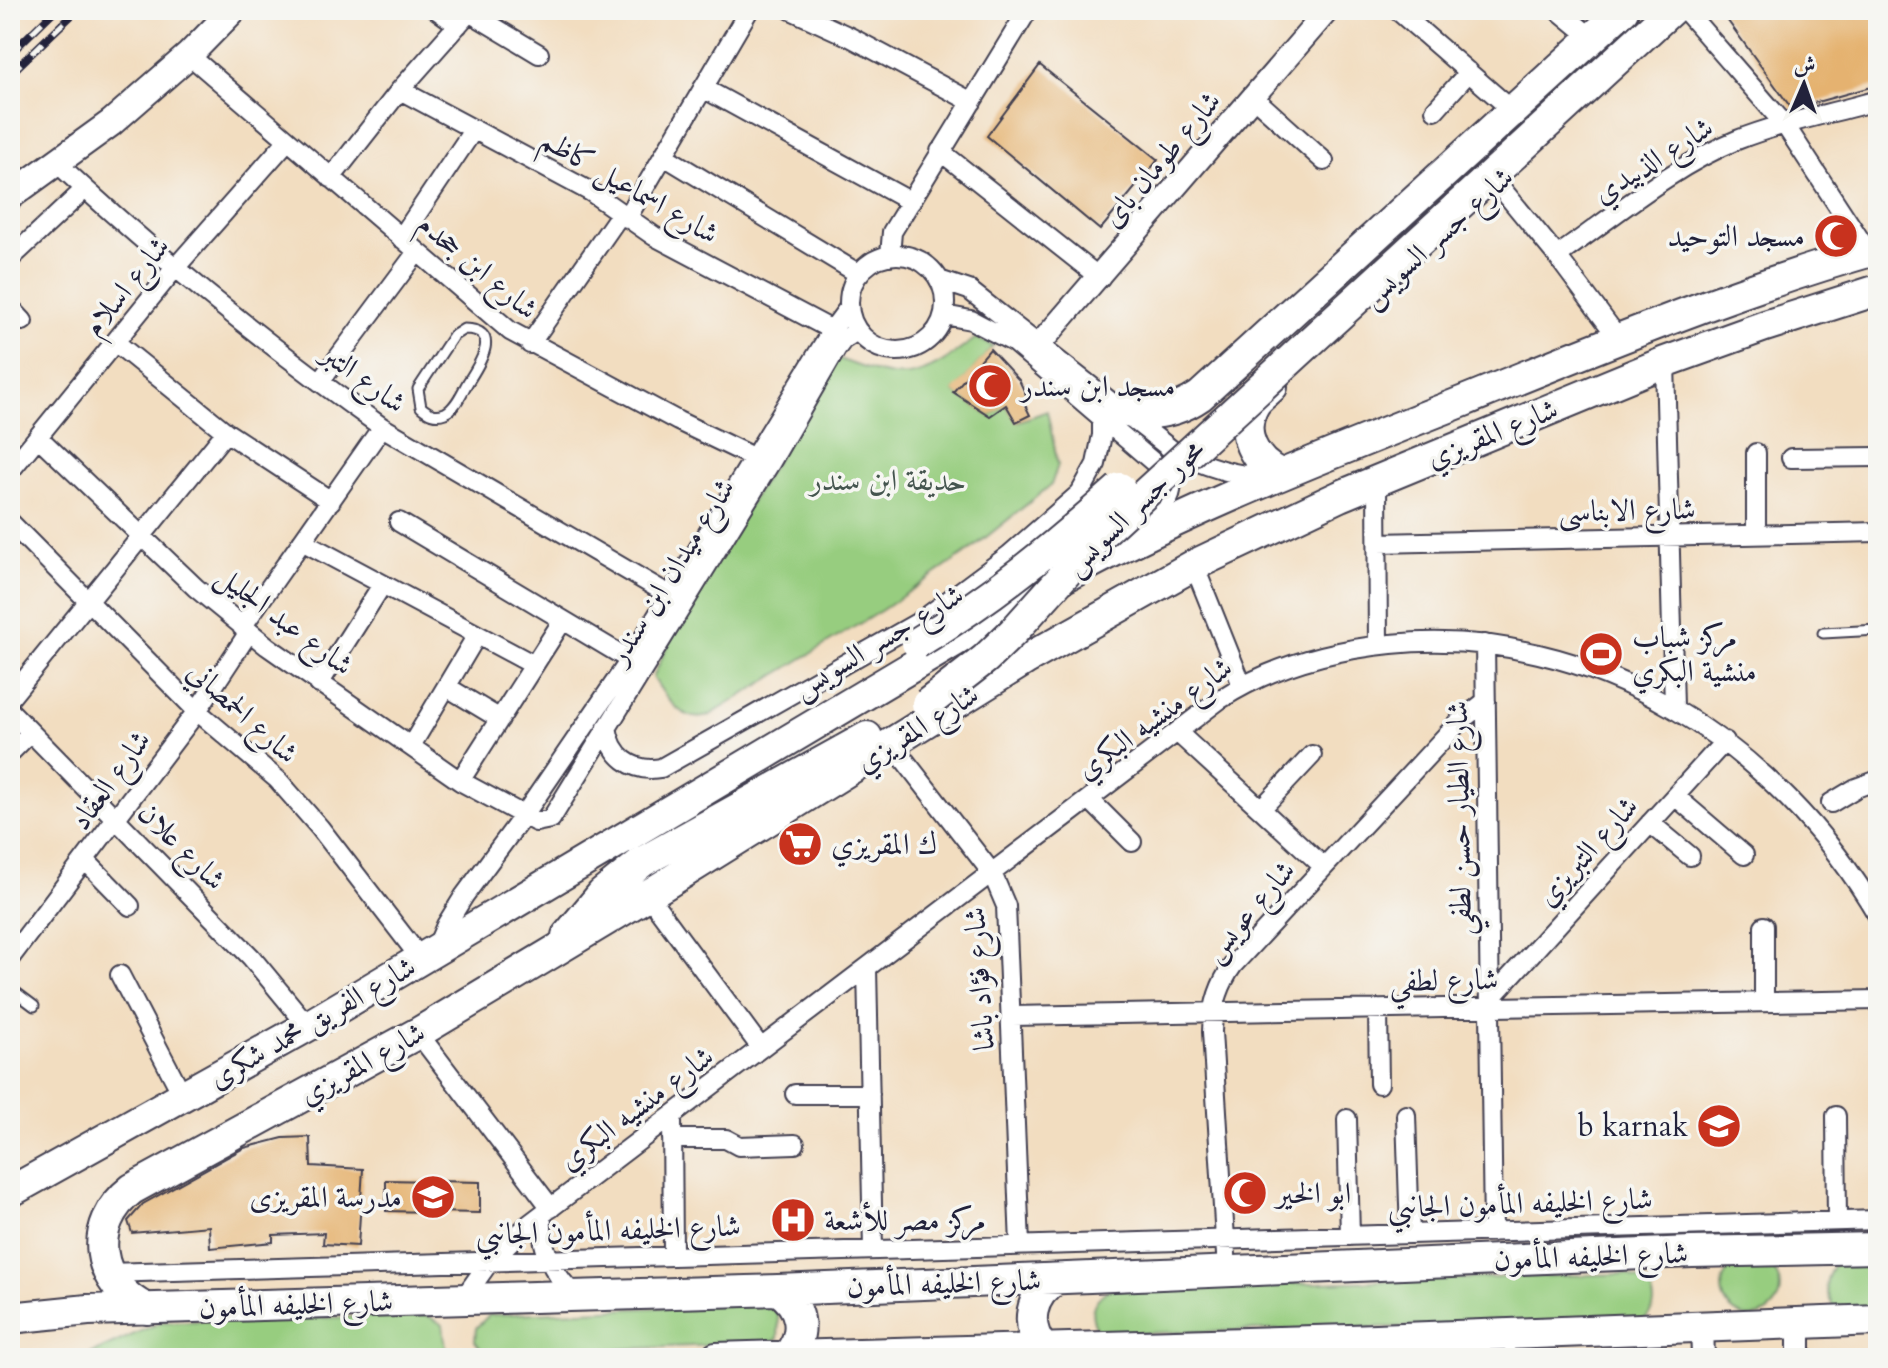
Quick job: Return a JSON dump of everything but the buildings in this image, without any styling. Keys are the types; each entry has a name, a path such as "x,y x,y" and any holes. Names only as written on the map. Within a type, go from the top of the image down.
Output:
{"main road":[{"path":"10,196 111,123 189,55 233,10"},
{"name":"شارع جسر السويس","path":"1110,414 1170,411 1191,402 1623,10"},
{"name":"محور جسر السويس","path":"611,846 628,823 658,795 917,643 991,596 1047,553 1646,10"},
{"name":"محور جسر السويس","path":"560,948 602,894 642,862 927,704 985,659 1120,515 1671,10"},
{"name":"شارع جسر السويس","path":"1252,408 1683,10"},
{"name":"شارع المقريزي","path":"611,846 1110,552 1277,476 1619,339 1873,250"},
{"name":"شارع المقريزي","path":"108,1273 102,1246 103,1232 113,1207 122,1197 418,1033 648,895 1025,660 1140,594 1266,529 1377,480 1665,362 1878,290"},
{"path":"1207,389 1210,408 1217,415 1236,419 1245,416 1252,408"},
{"path":"1252,408 1247,430 1252,449 1277,476"},
{"path":"1110,552 1140,594"},
{"name":"شارع الفريق محمد شكرى","path":"10,1192 308,1026 611,846"},
{"name":"شارع الخليفه المأمون","path":"10,1318 88,1310 778,1290 1227,1271 1692,1239 1878,1248"},
{"path":"108,1273 124,1295 147,1309"},
{"path":"1043,1349 1033,1331 1032,1311 1040,1292 1056,1279"},
{"path":"778,1290 793,1302 800,1320 798,1339 788,1355"},
{"path":"716,1358 1421,1342 1509,1346 1702,1325 1878,1320"}],"street":[{"path":"437,10 466,16 539,54"},
{"path":"530,344 664,156 749,10"},
{"path":"791,10 829,18 972,102"},
{"path":"890,256 892,232 1028,10"},
{"name":"شارع طومان باى","path":"1039,345 1100,278 1328,10"},
{"path":"1397,10 1512,110"},
{"path":"1558,10 1592,38"},
{"path":"1683,10 1785,125 1873,250"},
{"path":"331,178 400,90 466,16"},
{"name":"شارع ابن جحدم","path":"189,55 488,314 530,344 762,462"},
{"path":"1435,110 1469,72"},
{"path":"703,88 911,202"},
{"name":"شارع اسماعيل كاظم","path":"400,90 591,192 654,236 832,330"},
{"path":"1253,97 1324,161"},
{"name":"شارع الذبيدي","path":"1557,256 1703,156 1744,137 1878,100"},
{"path":"401,238 474,129"},
{"name":"شارع اسلام","path":"10,471 175,268 288,140"},
{"path":"940,151 1100,278"},
{"path":"664,156 859,274"},
{"name":"شارع التبر","path":"56,162 175,268 382,427 671,596"},
{"path":"1497,183 1619,339"},
{"path":"10,259 85,189"},
{"path":"320,382 417,252"},
{"path":"890,256 913,258 932,271 945,297 944,315 939,326 923,344 900,351 876,346 857,331 849,307 853,284 859,274 878,259 890,256"},
{"path":"939,280 969,290 1039,345 1166,473 1172,484 1171,497 1110,552"},
{"name":"شارع ميدان ابن سندر","path":"524,815 536,822 551,819 762,462 832,330 849,307"},
{"path":"944,315 971,320 1000,334 1110,414 1190,460 1230,473 1277,476"},
{"name":"شارع ميدان ابن سندر","path":"428,955 460,903 630,660 837,348 857,331"},
{"path":"115,342 226,432 331,501"},
{"path":"1665,362 1674,707"},
{"name":"شارع جسر السويس","path":"607,727 611,745 622,759 644,769 661,768 922,620 1009,555 1080,493 1096,464 1110,414"},
{"name":"شارع العقاد","path":"14,946 85,860 197,711 302,541 382,427"},
{"path":"10,698 226,432"},
{"name":"شارع عبد الجليل","path":"38,437 196,588 246,630 460,781 524,815"},
{"path":"1756,453 1756,534"},
{"path":"1791,458 1878,457"},
{"path":"1172,484 1187,476 1190,460"},
{"path":"1377,480 1378,645"},
{"name":"شارع الحمصاني","path":"10,522 197,711 278,780 428,955"},
{"path":"399,522 630,660"},
{"name":"شارع الابناسى","path":"1378,543 1878,532"},
{"path":"302,541 534,665"},
{"path":"1194,565 1242,685"},
{"path":"319,684 382,585"},
{"path":"460,781 563,620"},
{"path":"411,746 477,635"},
{"name":"شارع منشيه البكري","path":"463,1299 490,1261 547,1211 1177,732 1242,685 1295,664 1378,645 1431,642 1485,644 1583,666 1645,691 1725,741 1770,779 1812,821 1848,868 1878,916"},
{"name":"شارع الطيار حسن لطفي","path":"1485,644 1493,1232"},
{"path":"447,687 500,719"},
{"name":"شارع عويس","path":"1227,1271 1212,1032 1213,1012 1222,983 1233,965 1458,723 1486,701"},
{"name":"شارع علان","path":"10,711 251,957 308,1026"},
{"path":"1177,732 1324,867"},
{"path":"10,753 30,733"},
{"name":"شارع التبريزي","path":"1490,1003 1725,741"},
{"name":"شارع فؤاد باشا","path":"892,744 992,873 1003,894 1008,918 1020,1245"},
{"path":"1261,809 1312,755"},
{"path":"1831,803 1856,788 1878,780"},
{"path":"1675,796 1744,855"},
{"path":"1089,799 1132,842"},
{"path":"1650,823 1690,856"},
{"path":"85,860 130,906"},
{"path":"648,895 761,1048"},
{"path":"1764,926 1764,1002"},
{"path":"867,968 873,1250"},
{"path":"120,975 183,1096"},
{"name":"شارع لطفي","path":"1012,1016 1378,1009 1490,1003 1878,1000"},
{"path":"1378,1009 1379,1084"},
{"path":"418,1033 547,1211 542,1237 548,1260 576,1296"},
{"path":"795,1094 870,1094"},
{"path":"1406,1115 1410,1234"},
{"path":"672,1116 673,1256"},
{"path":"1836,1116 1837,1221"},
{"path":"1347,1119 1350,1236"},
{"path":"672,1139 726,1139 739,1146 795,1144"},
{"name":"شارع الخليفه المأمون الجانبي","path":"108,1273 1493,1232 1692,1239 1837,1221 1878,1220"},
{"path":"1799,1322 1799,1358"},
{"path":"1702,1325 1703,1358"}],"lane":[{"path":"477,331 488,314"},
{"path":"464,329 477,331 486,344 485,355 453,406 443,414 431,414 417,396 421,384 453,336 464,329"},
{"path":"1823,633 1878,630"},
{"path":"10,988 34,1006"}],"green space":[{"name":"حديقة ابن سندر","path":"976,338 993,346 954,392 990,416 1006,405 1017,422 1047,411 1058,465 1051,485 969,551 882,610 710,715 692,717 676,708 653,677 676,627 837,358 879,372 910,375 939,363"},
{"path":"1878,1257 1878,1319 1836,1312 1826,1286 1837,1259"},
{"path":"1751,1259 1762,1261 1771,1268 1778,1277 1778,1299 1771,1308 1762,1315 1751,1317 1740,1315 1731,1308 1724,1299 1722,1288 1724,1277 1731,1268 1740,1261"},
{"path":"1626,1274 1649,1284 1653,1308 1643,1321 1101,1334 1092,1315 1094,1304 1109,1289"},
{"path":"766,1303 775,1311 779,1323 778,1339 767,1343 494,1354 483,1352 475,1341 476,1328 489,1315"},
{"path":"427,1315 443,1325 446,1349 435,1358 97,1358 88,1355 161,1322"}],"railway":[{"path":"10,54 55,10"},
{"path":"10,74 77,10"}],"place":[{"name":"مسجد التوحيد","path":"1836,236"},
{"name":"مسجد ابن سندر","path":"990,386"},
{"name":"مركز شباب منشية البكري","path":"1601,654"},
{"name":"ك المقريزي","path":"800,844"},
{"name":"b karnak","path":"1719,1126"},
{"name":"ابو الخير","path":"1245,1193"},
{"name":"مدرسة المقريزى","path":"433,1197"},
{"name":"مركز مصر للأشعة","path":"793,1220"}]}
